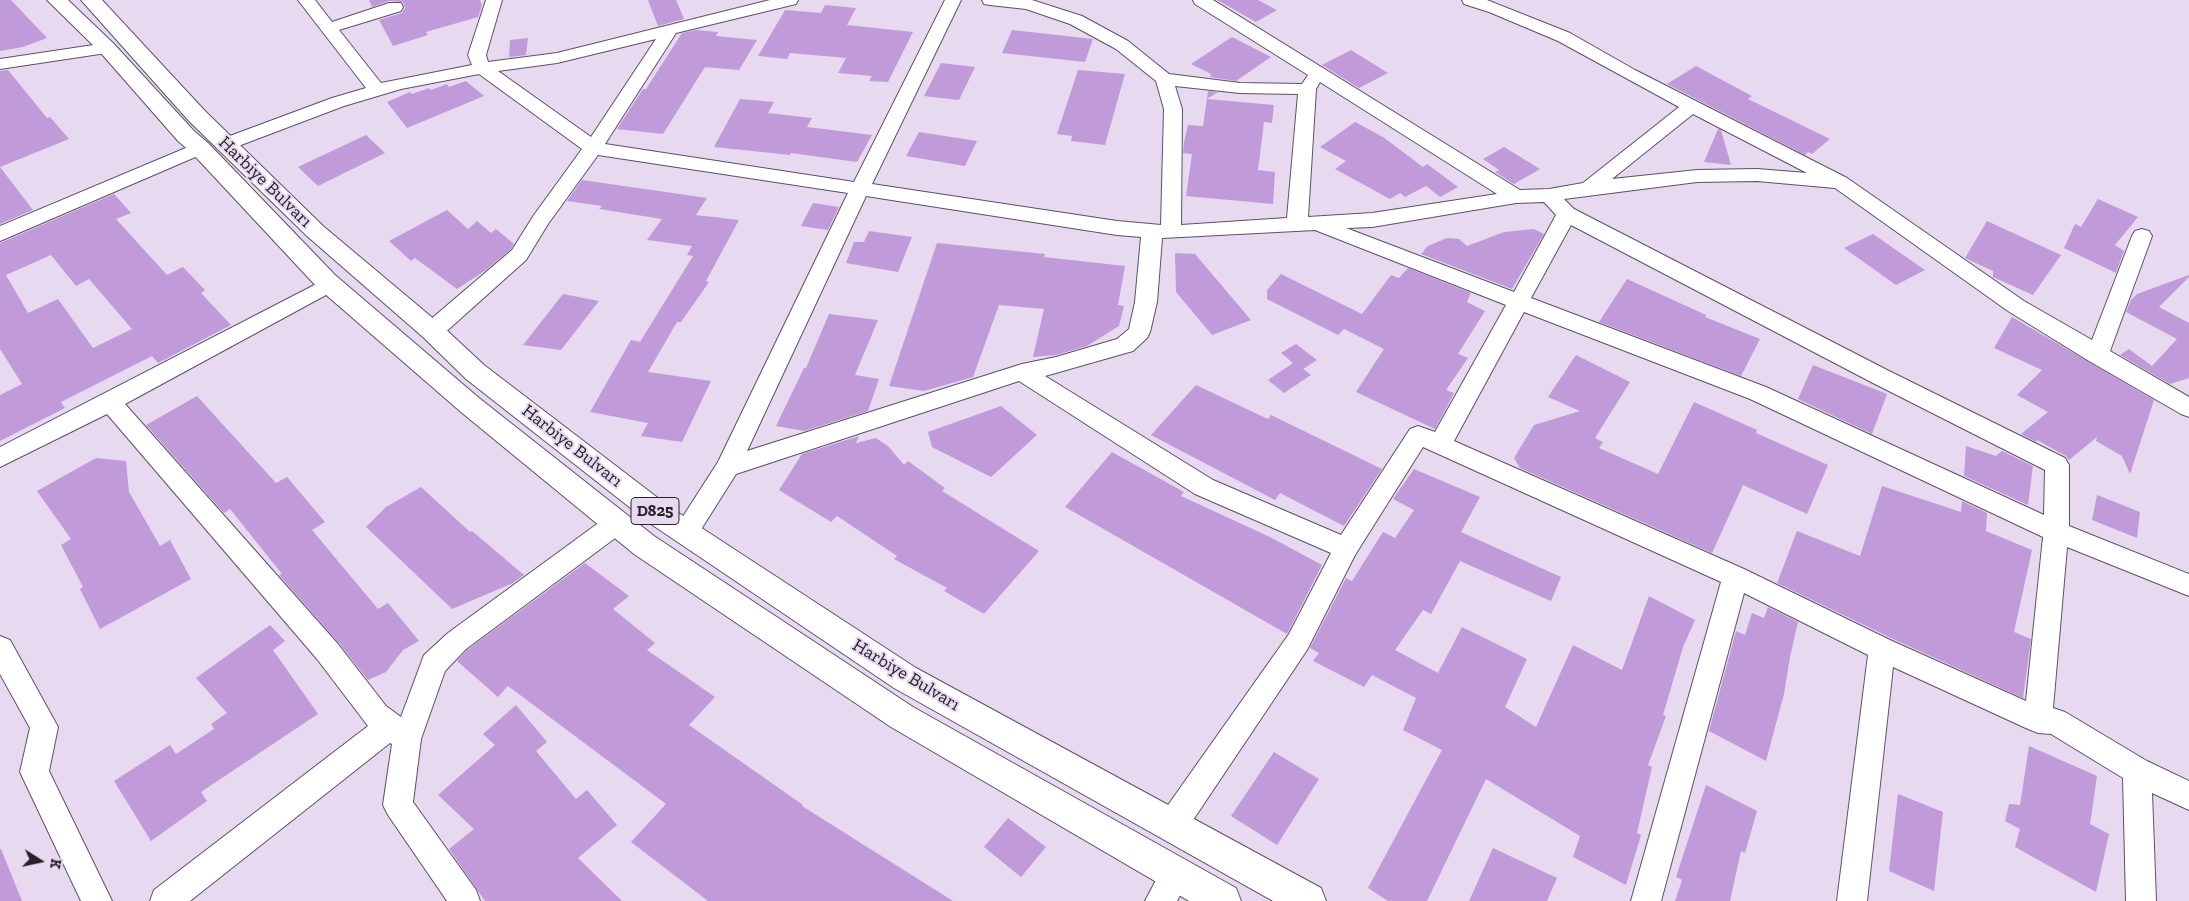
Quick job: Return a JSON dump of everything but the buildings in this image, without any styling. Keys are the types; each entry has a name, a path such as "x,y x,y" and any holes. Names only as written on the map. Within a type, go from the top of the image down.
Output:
{"main road":[{"name":"Harbiye Bulvarı","path":"57,0 107,48 186,136 213,146 432,331 475,372 661,516 905,678 1308,901"},
{"name":"Harbiye Bulvarı","path":"91,0 196,116 213,146 330,284 470,405 644,545 902,717 1223,901"}],"street":[{"path":"306,0 377,90"},
{"path":"494,0 477,55 482,68 593,148 1117,228 1162,231 1372,220 1516,196 1549,195 1589,188 1697,176 1757,175 1840,182"},
{"path":"0,234 213,146 377,90 398,84 482,68 557,58 790,0"},
{"path":"686,532 728,467 836,237 953,0"},
{"path":"990,0 1028,4 1076,20 1122,45 1164,79 1240,88 1312,82"},
{"path":"1201,0 1312,82 1516,196"},
{"path":"1470,0 1495,8 1564,37 1629,74 1840,182 2016,306 2189,408"},
{"path":"329,28 395,7"},
{"path":"432,331 519,254 593,148 670,30"},
{"path":"0,64 107,48"},
{"path":"728,467 1022,372 1056,365 1125,345 1139,332 1162,231 1173,109 1164,79"},
{"path":"1306,224 1312,82"},
{"path":"1589,188 1692,106"},
{"path":"1549,195 1567,214 1881,377 2057,465 2056,532 2038,720"},
{"path":"1440,445 1567,214"},
{"path":"1306,224 1519,302 1758,393 2056,532 2189,585"},
{"path":"2097,355 2142,236"},
{"path":"0,458 110,402 330,284"},
{"path":"1022,372 1204,487 1346,548"},
{"path":"110,402 327,651 376,715 399,733"},
{"path":"1172,826 1298,642 1346,548 1418,435 1735,577 1882,649 2038,720 2055,721 2137,771 2189,796"},
{"path":"465,901 398,805 399,733 434,664 457,641 617,523"},
{"path":"1646,901 1735,577"},
{"path":"0,648 44,727 34,772 97,901"},
{"path":"1852,901 1882,649"},
{"path":"165,901 399,733"},
{"path":"2137,771 2141,901"},
{"path":"1160,901 1176,874"}]}
